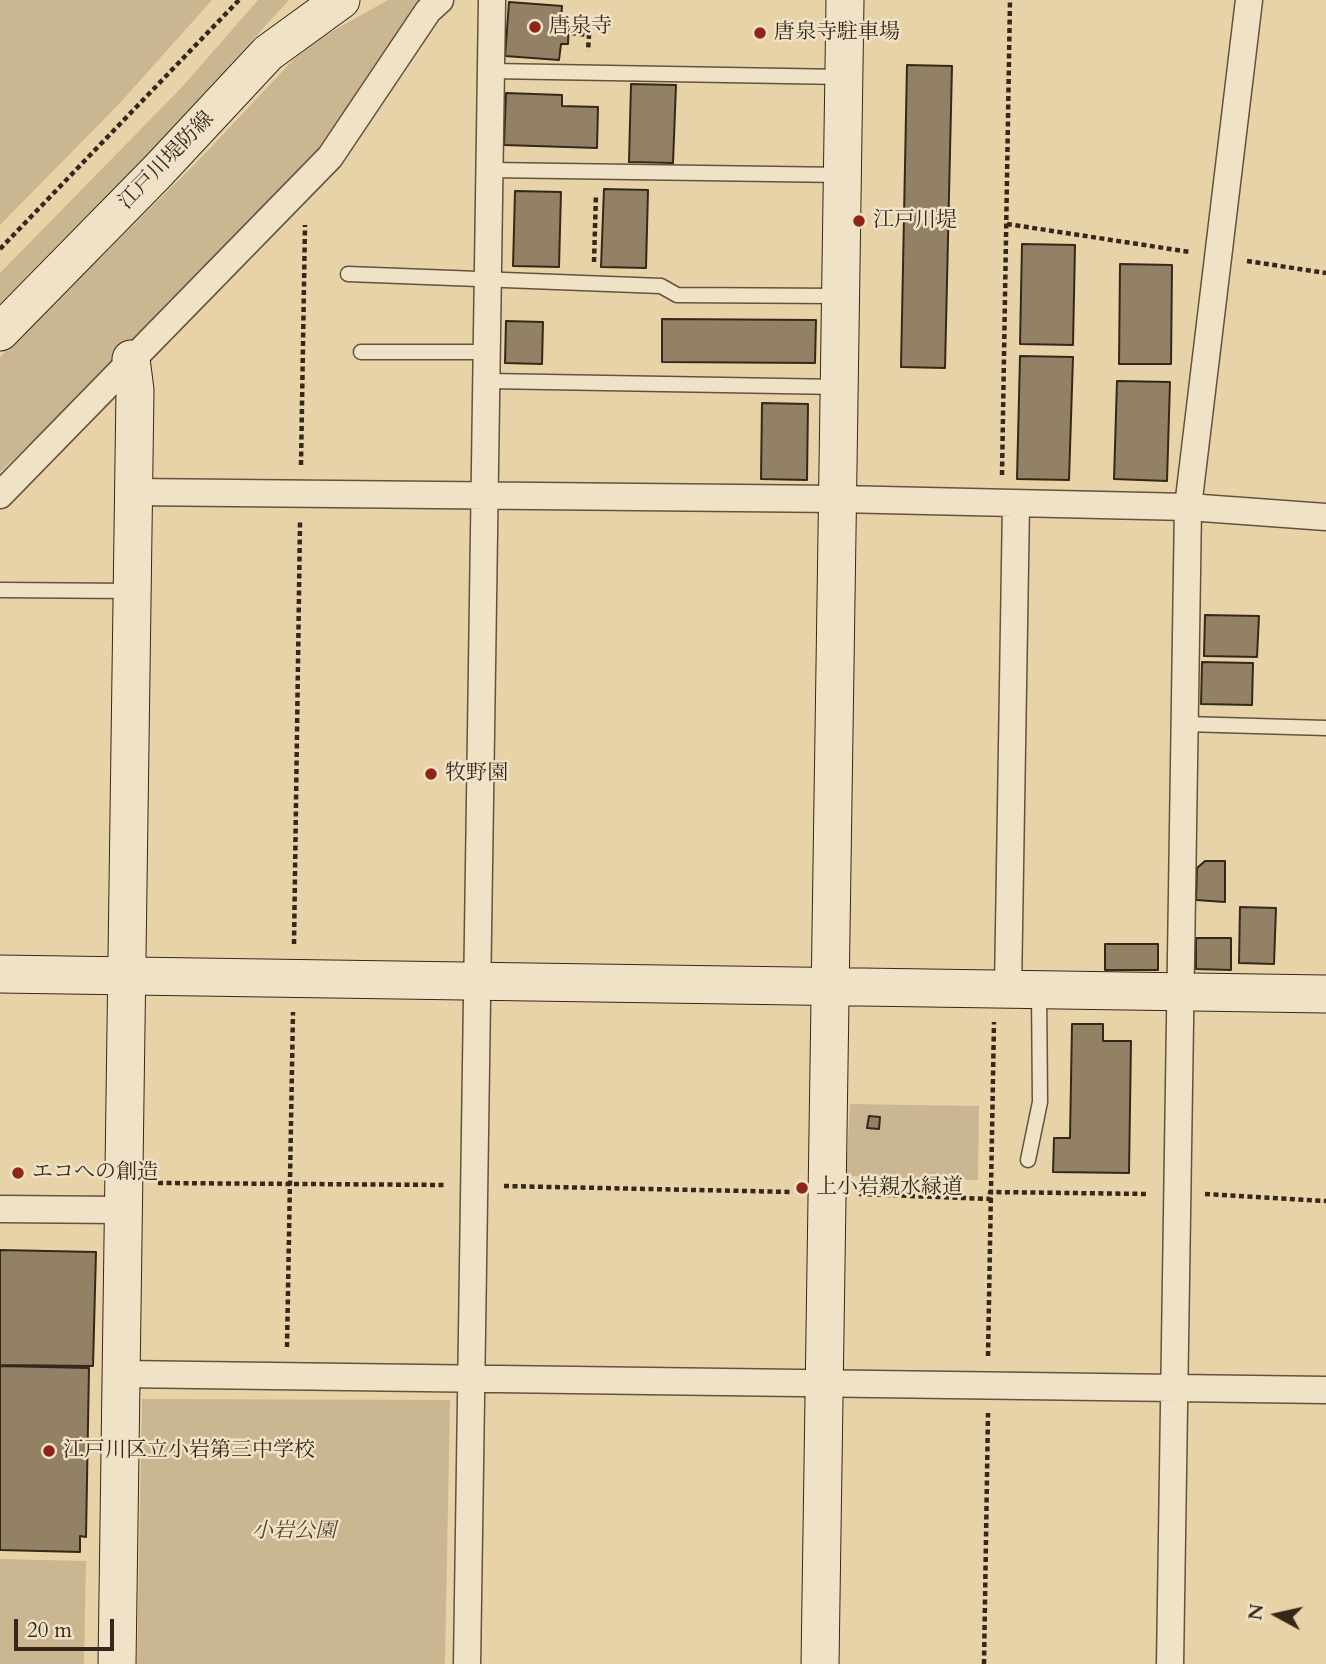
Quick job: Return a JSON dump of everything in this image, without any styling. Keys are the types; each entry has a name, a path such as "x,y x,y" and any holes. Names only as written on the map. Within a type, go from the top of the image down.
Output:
{"street":[{"name":"江戸川堤防線","path":"0,332 158,171 268,53 341,0"},
{"path":"0,495 330,157 428,10 440,0"},
{"path":"467,1664 492,0"},
{"path":"820,1664 845,0"},
{"path":"1170,1664 1188,507 1249,0"},
{"path":"117,1664 135,390 131,359"},
{"path":"133,492 839,499 1188,507 1326,517"},
{"path":"1009,503 1014,989"},
{"path":"0,974 1326,993"},
{"path":"0,1209 122,1210"},
{"path":"121,1374 1326,1390"}],"lane":[{"path":"492,71 844,77"},
{"path":"491,170 843,174"},
{"path":"348,274 661,286 677,295 841,296"},
{"path":"360,352 488,352"},
{"path":"488,381 841,387"},
{"path":"0,590 132,591"},
{"path":"1185,724 1326,728"},
{"path":"1014,989 1040,1102 1028,1160"}],"path":[{"path":"0,248 114,133 239,0"},
{"path":"1009,503 1007,224 1010,0"},
{"path":"571,33 589,35 587,61"},
{"path":"594,284 596,172"},
{"path":"287,1376 303,186"},
{"path":"1007,224 1326,273"},
{"path":"984,1664 990,1192 1014,989"},
{"path":"146,1183 458,1185"},
{"path":"493,1186 797,1193"},
{"path":"990,1192 1163,1194"},
{"path":"855,1194 990,1199"},
{"path":"1194,1194 1326,1201"}],"green space":[{"path":"0,0 212,0 119,104 0,225"},
{"path":"258,0 289,0 131,173 0,307 0,273 183,86"},
{"path":"388,0 418,0 325,147 189,281 134,345 0,472 0,357 196,163 295,58 324,36"},
{"path":"850,1104 979,1106 978,1180 846,1176"},
{"name":"小岩公園","path":"142,1399 450,1400 445,1664 137,1664"},
{"path":"0,1559 86,1561 84,1664 0,1664"}],"building":[{"path":"509,2 562,6 561,21 569,22 568,44 561,44 559,60 505,56"},
{"path":"907,65 952,66 945,368 901,367"},
{"path":"631,84 676,85 673,163 629,162"},
{"path":"506,93 562,95 562,106 598,107 597,148 504,145"},
{"path":"604,189 648,190 646,268 601,267"},
{"path":"515,191 561,192 559,267 513,266"},
{"path":"1022,244 1075,245 1073,345 1020,344"},
{"path":"1120,264 1172,265 1171,364 1119,364"},
{"path":"662,319 816,320 815,363 662,362"},
{"path":"506,321 543,322 542,364 505,363"},
{"path":"1020,356 1073,357 1069,480 1017,479"},
{"path":"1117,381 1170,382 1167,481 1114,479"},
{"path":"762,403 808,404 807,480 761,479"},
{"path":"1205,615 1259,616 1257,657 1204,656"},
{"path":"1202,662 1253,663 1252,705 1201,704"},
{"path":"1205,861 1225,861 1225,902 1196,900 1197,868"},
{"path":"1240,907 1276,908 1274,964 1239,963"},
{"path":"1196,938 1231,938 1231,970 1196,969"},
{"path":"1105,944 1158,944 1158,970 1105,970"},
{"path":"1072,1024 1103,1024 1103,1041 1131,1041 1129,1173 1053,1172 1054,1138 1070,1138"},
{"path":"869,1116 880,1117 879,1129 867,1128"},
{"path":"0,1250 96,1252 93,1366 0,1365"},
{"path":"0,1366 89,1368 86,1537 80,1536 80,1552 0,1550"}],"place":[{"name":"唐泉寺","path":"535,27"},
{"name":"唐泉寺駐車場","path":"760,33"},
{"name":"江戸川堤","path":"859,221"},
{"name":"牧野園","path":"431,774"},
{"name":"エコへの創造","path":"18,1173"},
{"name":"上小岩親水緑道","path":"802,1188"},
{"name":"江戸川区立小岩第三中学校","path":"49,1451"}]}
